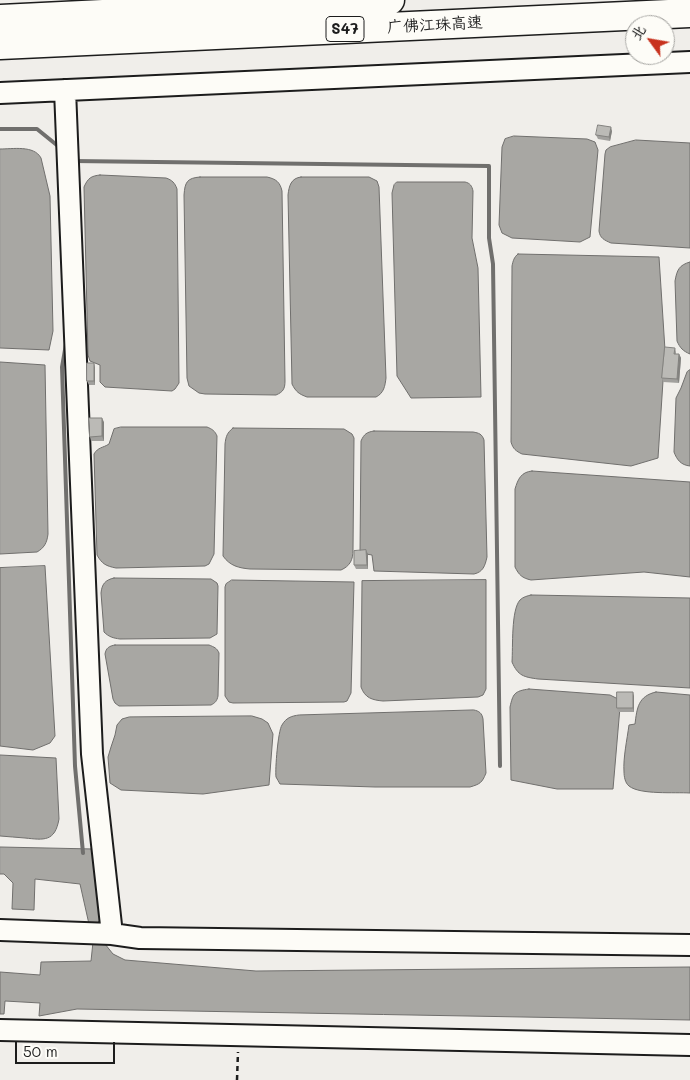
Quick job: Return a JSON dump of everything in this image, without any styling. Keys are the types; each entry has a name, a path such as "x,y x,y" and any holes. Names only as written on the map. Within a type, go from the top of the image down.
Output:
{"highway":[{"name":"广佛江珠高速","path":"0,19 390,0"},
{"name":"广佛江珠高速","path":"0,45 690,13"}],"street":[{"path":"0,93 690,62"},
{"path":"65,90 92,754 112,934"},
{"path":"0,930 112,934 140,938 690,945"},
{"path":"0,1030 690,1046"}],"path":[{"path":"237,1080 239,1035"}],"shaded area":[{"path":"514,136 587,139 595,142 598,150 590,237 580,242 512,238 502,233 499,225 502,147 505,139"},
{"path":"636,140 690,143 690,248 611,243 604,240 600,235 606,150 610,147"},
{"path":"0,149 28,149 38,154 41,158 50,196 53,331 49,350 0,348"},
{"path":"100,175 166,178 173,182 177,189 179,383 172,391 105,387 100,382 100,365 90,361 88,355 84,187 90,178"},
{"path":"200,177 267,177 277,181 280,185 282,191 285,386 276,395 205,394 199,393 189,386 187,378 184,195 185,187 189,180"},
{"path":"301,177 369,177 377,181 379,187 386,378 385,386 376,397 307,397 298,392 292,384 288,195 291,183"},
{"path":"397,182 465,182 472,188 472,238 478,268 481,397 411,398 397,376 392,193"},
{"path":"518,254 659,257 665,350 658,458 631,466 522,454 516,451 511,442 512,266"},
{"path":"690,262 690,354 679,346 677,341 675,281 679,268"},
{"path":"0,362 45,365 48,534 45,545 37,552 0,554"},
{"path":"690,370 690,466 680,462 674,452 676,398 687,372"},
{"path":"121,427 207,427 212,429 217,436 214,554 209,564 205,566 116,568 103,563 97,555 94,454 109,444 114,429"},
{"path":"233,428 344,429 352,434 354,438 353,550 352,560 347,567 341,570 250,569 235,566 223,556 225,444 229,431"},
{"path":"374,431 473,432 479,433 482,436 484,440 487,557 480,572 474,574 374,571 372,555 360,553 361,441 366,434"},
{"path":"532,471 690,482 690,577 644,572 531,580 523,577 515,567 515,489 520,477"},
{"path":"45,566 55,736 50,743 33,750 0,746 0,568"},
{"path":"114,578 211,579 218,586 217,634 210,638 120,639 109,636 104,632 101,593 104,583"},
{"path":"232,580 354,582 351,693 347,701 229,702 225,696 225,587"},
{"path":"486,580 486,689 483,695 478,697 383,701 372,699 365,694 361,687 362,581"},
{"path":"531,595 690,598 690,688 538,679 522,675 512,662 514,620 520,600"},
{"path":"115,645 209,645 214,647 219,653 218,696 215,703 211,705 119,706 113,699 105,654 108,648"},
{"path":"529,689 610,695 618,699 620,707 613,789 557,789 511,780 510,707 515,694"},
{"path":"656,692 690,695 690,793 641,791 629,786 625,779 624,761 629,725 635,724 638,708 645,696"},
{"path":"474,710 482,715 483,719 486,773 482,781 473,786 375,787 280,784 276,777 279,735 282,725 291,717 299,715"},
{"path":"252,716 268,723 273,734 269,785 203,794 121,790 110,783 108,757 117,725 122,719 129,717"},
{"path":"0,755 56,758 59,819 55,832 48,838 0,836"},
{"path":"0,847 94,849 105,944 113,954 125,960 256,971 690,967 690,1020 77,1009 39,1016 40,1003 5,1001 4,1014 0,1014 0,972 40,975 41,962 91,961 93,942 80,884 35,879 34,910 12,909 13,883 4,874 0,874"}],"building":[{"path":"598,125 611,127 609,137 596,135"},
{"path":"665,347 675,348 674,354 679,354 677,379 662,378"},
{"path":"87,363 94,363 94,381 87,381"},
{"path":"89,418 102,418 102,436 90,437"},
{"path":"366,550 367,565 354,565 354,551"},
{"path":"617,692 633,692 633,708 617,708"}],"waterway":[{"path":"0,129 37,129 58,146 58,150"},
{"path":"73,161 489,166 489,238 493,264 500,766"},
{"path":"66,344 62,367 75,766 83,853"}]}
